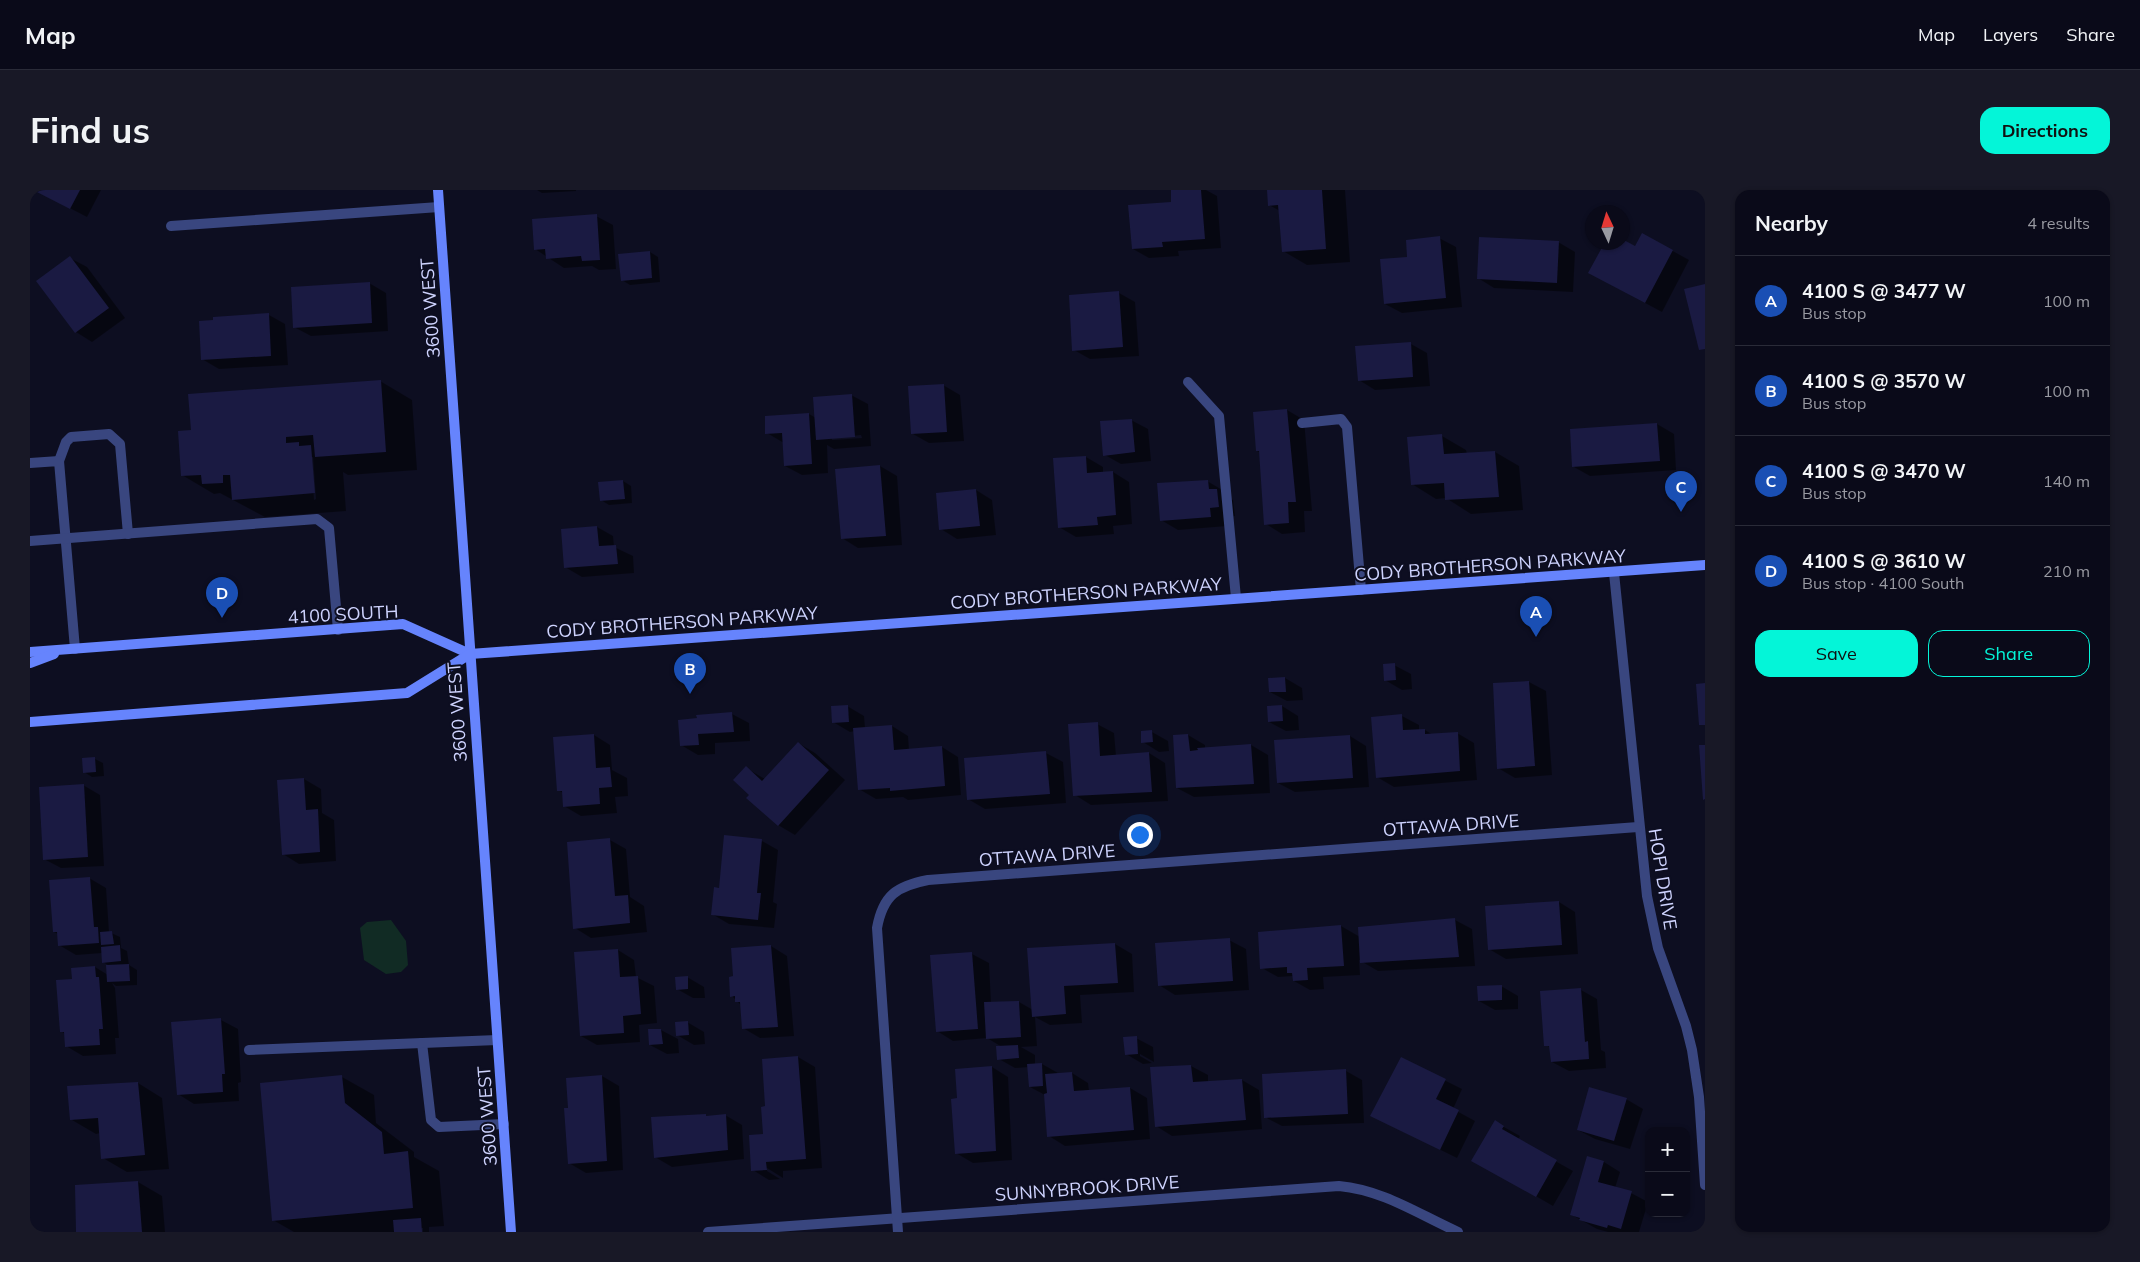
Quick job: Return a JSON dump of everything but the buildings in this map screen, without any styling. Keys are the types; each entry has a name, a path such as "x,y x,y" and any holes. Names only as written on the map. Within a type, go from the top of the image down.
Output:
{"main road":[{"name":"3600 WEST","path":"438,190 511,1232"},
{"name":"CODY BROTHERSON PARKWAY","path":"470,654 1705,565"},
{"name":"4100 SOUTH","path":"30,652 403,624 470,654"},
{"path":"30,663 71,649"},
{"path":"30,722 407,694 470,654"}],"street":[{"path":"171,226 439,207"},
{"path":"1188,382 1219,416 1236,598"},
{"path":"1302,423 1341,419 1347,427 1361,590"},
{"path":"71,649 66,539 59,461 66,442 71,437 109,434 120,444 128,534"},
{"path":"30,463 59,461"},
{"path":"30,541 317,519 329,528 338,630"},
{"name":"HOPI DRIVE","path":"1614,572 1638,827 1647,896 1656,940 1686,1026 1692,1050 1699,1097 1705,1185"},
{"name":"OTTAWA DRIVE","path":"898,1232 877,928 880,912 888,898 899,889 928,880 1638,827"},
{"path":"249,1050 497,1040"},
{"path":"422,1043 431,1120 439,1127 504,1124"},
{"name":"SUNNYBROOK DRIVE","path":"708,1232 1339,1186 1355,1187 1381,1194 1438,1228 1458,1232"}],"green space":[{"path":"391,920 406,941 408,965 401,972 386,974 364,960 360,928 367,922"}],"place":[{"name":"4100 S @ 3470 W","path":"1681,512"},
{"name":"4100 S @ 3610 W","path":"222,618"},
{"name":"4100 S @ 3477 W","path":"1536,637"},
{"name":"4100 S @ 3570 W","path":"690,694"}]}
